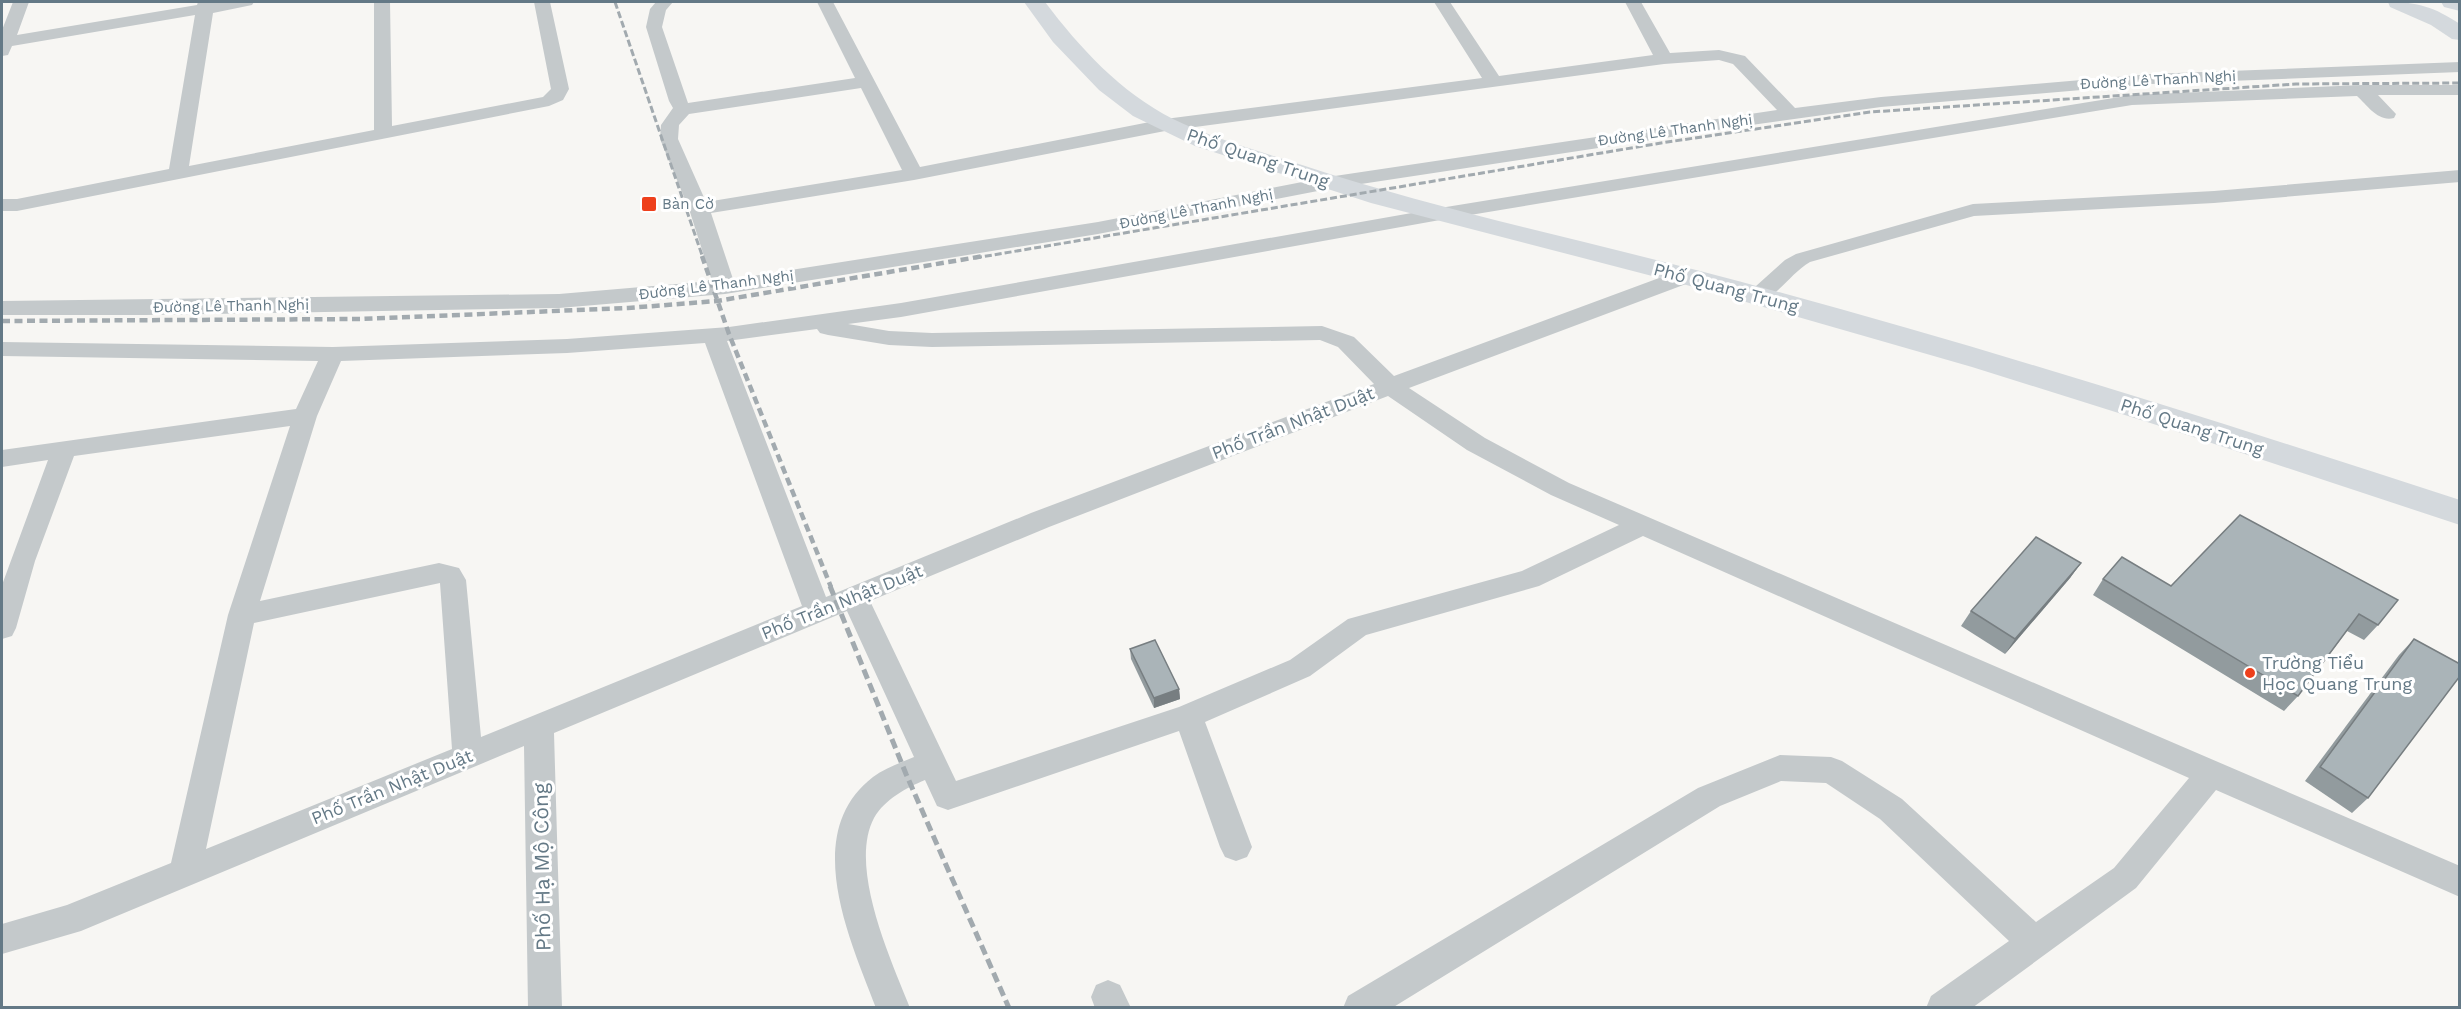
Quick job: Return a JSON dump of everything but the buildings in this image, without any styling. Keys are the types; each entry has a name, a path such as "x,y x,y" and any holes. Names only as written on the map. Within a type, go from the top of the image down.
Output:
{"main road":[{"name":"Phố Quang Trung","path":"1034,2 1089,69 1130,105 1165,124 1328,183 1757,295 2061,385 2460,513"},
{"path":"2398,2 2439,20 2460,34"},
{"path":"2452,2 2460,5"}],"street":[{"path":"3,45 21,2"},
{"path":"3,45 206,5 246,2"},
{"path":"382,2 383,133"},
{"path":"2,205 17,205 383,133 539,105 557,96 560,89 542,2"},
{"path":"665,2 658,9 654,27 683,109"},
{"path":"825,2 914,174"},
{"path":"1442,2 1494,82"},
{"path":"1632,2 1664,59"},
{"path":"178,174 206,5"},
{"path":"699,209 914,174 1165,124 1664,59 1719,55 1739,60 1791,114"},
{"name":"Đường Lê Thanh Nghị","path":"2,308 146,308 559,301 725,287 1098,228 1328,183 1881,102 2151,79 2460,67"},
{"path":"725,287 699,209 669,139 668,128 672,119 683,109 865,82"},
{"path":"2,349 333,354 567,346 713,335 913,308 1440,214 2132,100 2362,90 2460,90"},
{"path":"2362,90 2387,114"},
{"path":"1757,295 1792,264 1803,258 1973,210 2214,197 2460,176"},
{"name":"Phố Trần Nhật Duật","path":"2,939 69,920 1040,520 1686,276"},
{"path":"804,324 889,338 932,340 1323,333 1346,342 1390,386 1476,444 1521,470 2460,882"},
{"path":"713,335 739,398 818,612"},
{"path":"185,873 242,615 305,417 333,354"},
{"path":"2,458 305,417"},
{"path":"2,628 12,564 64,450"},
{"path":"854,597 948,797 1188,716 1300,668 1318,657 1341,636 1358,627 1530,579 1643,525"},
{"path":"242,615 439,573 450,575 453,580 468,756"},
{"path":"1188,716 1236,847"},
{"name":"Phố Hạ Mộ Công","path":"539,726 545,1008"},
{"path":"893,1008 856,907 850,870 851,838 863,808 881,789 906,774 932,764"},
{"path":"1360,1008 1709,797 1780,768 1831,770 1891,809 2034,943"},
{"path":"1943,1008 2125,878 2211,774"}],"railway":[{"path":"615,2 703,258"},
{"path":"975,258 1661,143 1870,112 2296,84 2460,83"},
{"path":"702,256 718,301"},
{"path":"718,301 984,256"},
{"path":"2,321 360,319 628,308 718,301"},
{"path":"718,301 831,587"},
{"path":"830,586 906,774 1009,1008"}],"place":[{"name":"Bàn Cờ","path":"649,204"},
{"name":"Trường Tiểu Học Quang Trung","path":"2250,673"}]}
